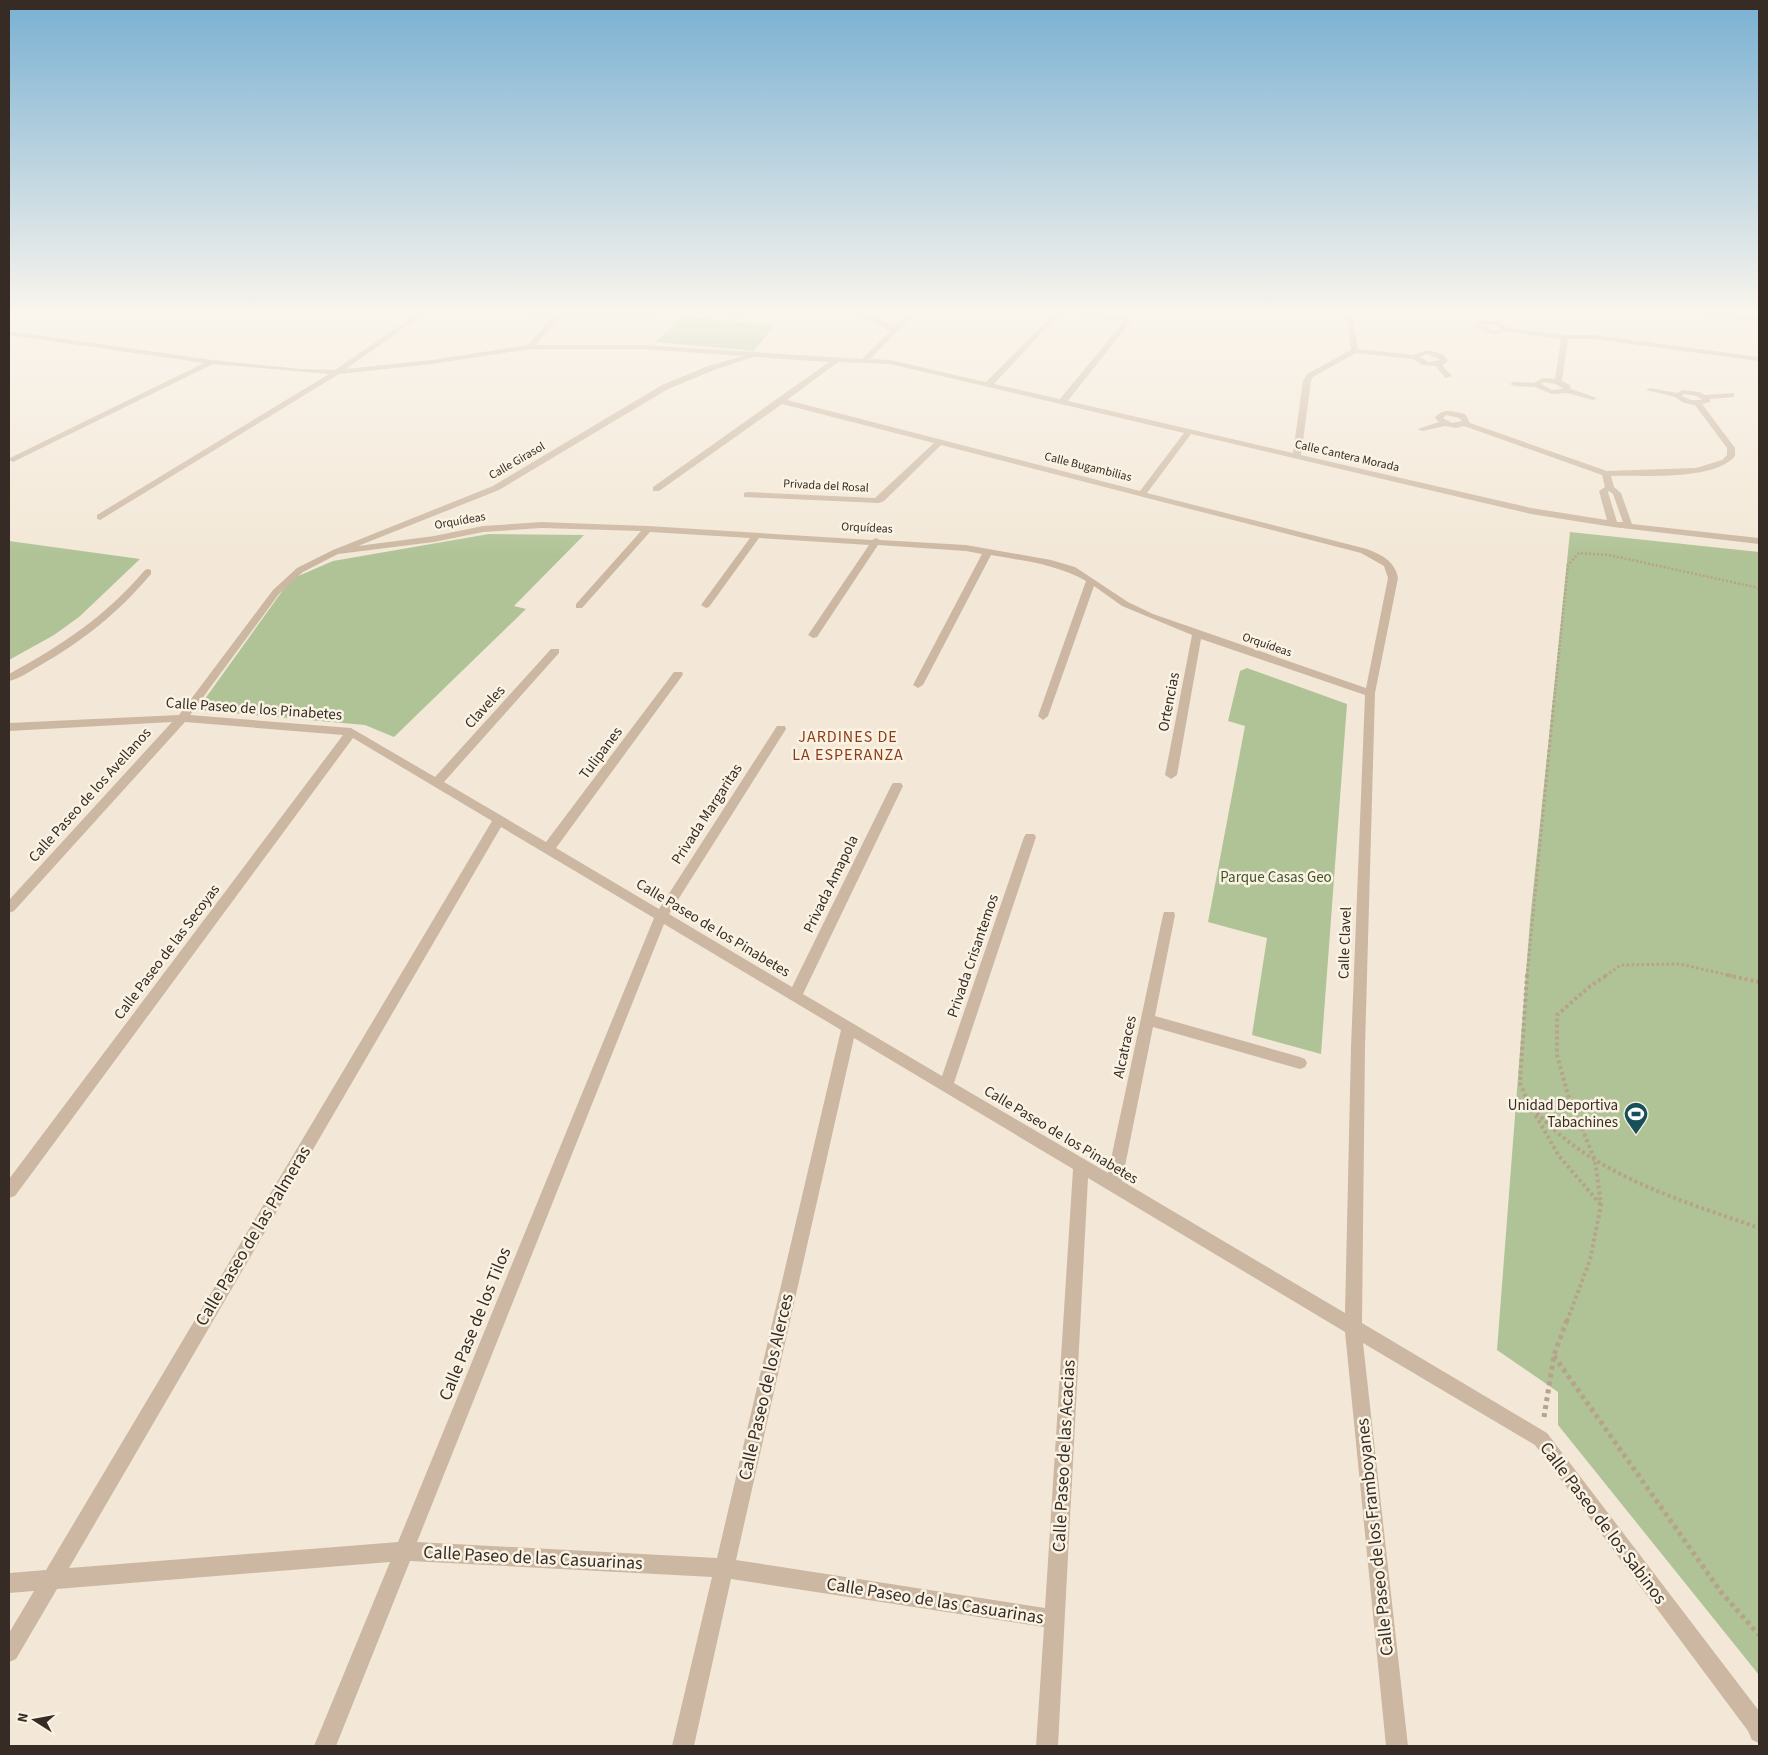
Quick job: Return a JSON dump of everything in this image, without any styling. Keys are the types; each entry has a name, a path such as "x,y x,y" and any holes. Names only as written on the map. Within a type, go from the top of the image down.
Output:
{"street":[{"path":"13,460 149,393"},
{"path":"100,517 303,393"},
{"name":"Calle Girasol","path":"336,552 496,488 654,393"},
{"path":"656,489 792,393"},
{"name":"Calle Cantera Morada","path":"1028,393 1531,511 1628,526 1759,541"},
{"path":"1063,401 1070,393"},
{"path":"1297,456 1307,393"},
{"path":"1576,393 1593,398"},
{"path":"1670,393 1684,393"},
{"path":"1422,429 1445,423 1455,425 1466,424 1606,474 1696,471 1725,462 1730,456 1731,448 1701,400 1689,393"},
{"path":"1701,400 1731,395"},
{"name":"Calle Bugambilias","path":"781,401 1364,551 1388,562"},
{"path":"1445,423 1441,420 1440,416 1446,413 1458,412 1467,420 1466,424"},
{"path":"1142,494 1190,431"},
{"name":"Privada del Rosal","path":"747,495 876,502 939,442"},
{"path":"1606,474 1610,488 1616,493 1628,526"},
{"path":"1610,488 1603,491 1613,524"},
{"name":"Orquídeas","path":"336,552 504,527 541,525 937,544 1048,562 1072,569 1132,607 1197,634 1370,693"},
{"path":"579,606 648,529"},
{"path":"706,605 757,535"},
{"path":"813,635 876,541"},
{"path":"918,685 988,551"},
{"name":"Calle Paseo de los Avellanos","path":"9,908 182,718 276,592 300,570 336,552"},
{"name":"Calle Clavel","path":"1353,1328 1358,1047 1370,693 1393,578 1393,570 1388,562"},
{"path":"9,678 55,653 98,625 128,597 148,572"},
{"path":"1043,716 1091,580"},
{"name":"Ortencias","path":"1170,775 1197,634"},
{"name":"Claveles","path":"436,782 555,651"},
{"name":"Tulipanes","path":"548,849 678,674"},
{"name":"Calle Paseo de los Pinabetes","path":"9,727 182,718 351,732 1353,1328"},
{"name":"Privada Margaritas","path":"661,916 781,729"},
{"name":"Calle Paseo de las Secoyas","path":"9,1191 351,732"},
{"name":"Privada Amapola","path":"795,996 896,786"},
{"name":"Calle Paseo de las Palmeras","path":"9,1652 499,820"},
{"name":"Privada Crisantemos","path":"946,1085 1030,837"},
{"name":"Alcatraces","path":"1113,1185 1169,915"},
{"name":"Calle Pase de los Tilos","path":"325,1746 661,916"},
{"path":"1147,1020 1300,1063"},
{"name":"Calle Paseo de los Alerces","path":"683,1746 849,1028"},
{"name":"Calle Paseo de las Acacias","path":"1046,1746 1081,1166"},
{"name":"Calle Paseo de los Sabinos","path":"1353,1328 1541,1439 1759,1730"},
{"name":"Calle Paseo de los Framboyanes","path":"1353,1328 1397,1746"},
{"name":"Calle Paseo de las Casuarinas","path":"9,1583 405,1551 725,1568 1054,1619"}],"path":[{"path":"1602,1205 1559,1156 1528,1102 1520,1083 1521,1043 1533,901 1568,565 1579,553 1609,555 1759,588"},
{"path":"1541,1439 1554,1355 1590,1260 1602,1205 1595,1160 1568,1095 1557,1055 1557,1015 1589,987 1621,965 1680,964 1759,982"},
{"path":"1528,1102 1550,1128 1595,1160 1666,1195 1759,1228"},
{"path":"1554,1355 1721,1592 1759,1635"}],"green space":[{"name":"Unidad Deportiva Tabachines","path":"1570,532 1759,552 1759,1675 1558,1425 1558,1392 1497,1350 1530,921"},
{"path":"489,534 584,535 514,606 526,609 394,737 365,725 197,710 283,590 296,577 333,561"},
{"path":"9,541 140,559 79,617 54,635 9,660"},
{"name":"Parque Casas Geo","path":"1247,668 1347,704 1321,1054 1252,1035 1267,938 1208,922 1245,726 1228,721 1240,671"}],"place":[{"name":"Unidad Deportiva Tabachines","path":"1636,1135"}],"district":[{"name":"JARDINES DE LA ESPERANZA","path":"848,746"}]}
